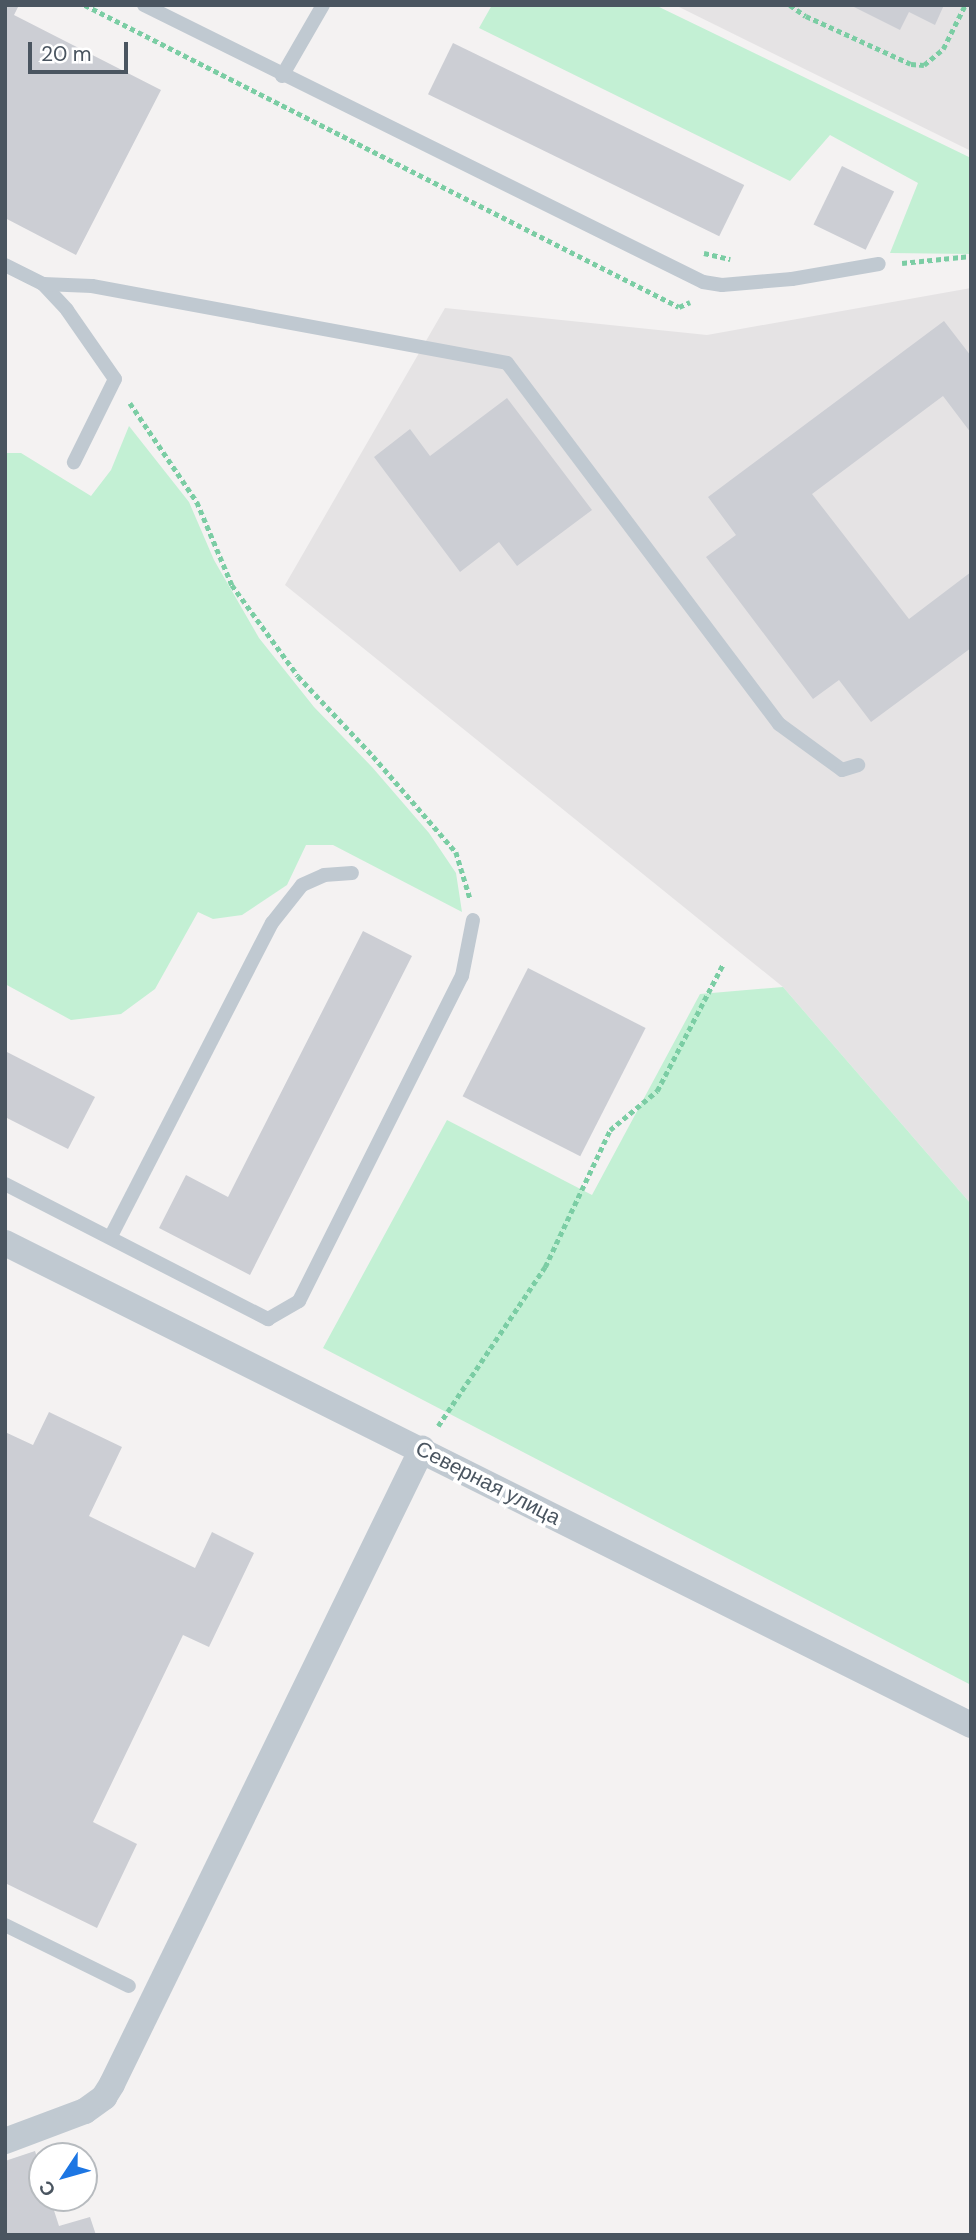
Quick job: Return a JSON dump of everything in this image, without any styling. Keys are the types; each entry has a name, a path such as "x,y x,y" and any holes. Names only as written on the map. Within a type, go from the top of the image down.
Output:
{"street":[{"name":"Северная улица","path":"5,1243 971,1724"},
{"path":"5,2141 85,2111 103,2097 112,2084 422,1450"}],"lane":[{"path":"144,5 282,76 703,282 722,285 792,279 880,264"},
{"path":"282,76 323,5"},
{"path":"5,265 43,284 67,310 115,379 74,462"},
{"path":"43,284 92,286 507,363 779,724 820,757 842,770 858,765"},
{"path":"111,1236 272,923 302,886 324,874 352,873"},
{"path":"5,1184 111,1236 268,1319 299,1301 462,976 473,920"},
{"path":"5,1925 129,1986"}],"path":[{"path":"85,5 679,307 722,285"},
{"path":"790,5 806,16 911,64 924,65 943,49 965,5"},
{"path":"697,252 741,262"},
{"path":"880,264 971,256"},
{"path":"115,379 197,502 232,585 298,676 373,756 456,852 468,887 473,920"},
{"path":"422,1450 545,1267 610,1130 657,1091 723,964"}],"shaded area":[{"path":"675,5 971,5 971,151"},
{"path":"971,288 971,1204 783,987 285,585 445,308 707,335"}],"green space":[{"path":"492,5 655,5 971,158 971,254 890,253 918,183 830,135 790,181 479,28"},
{"path":"129,426 189,502 214,560 259,638 314,707 372,767 429,833 456,873 462,912 333,845 306,845 287,885 242,915 213,919 198,912 155,989 121,1014 71,1020 5,984 5,453 21,453 91,496 111,470"},
{"path":"783,987 971,1204 971,1685 323,1348 447,1120 592,1195 700,994"}],"building":[{"path":"5,5 19,5 14,15 161,90 76,255 5,218"},
{"path":"850,5 944,5 935,25 909,12 900,30"},
{"path":"453,43 744,185 719,236 428,94"},
{"path":"842,166 894,191 866,250 814,224"},
{"path":"944,321 971,356 971,433 943,396 812,494 909,619 971,572 971,648 871,722 839,680 813,699 706,557 736,535 708,497"},
{"path":"507,398 592,510 517,566 499,542 460,572 374,457 410,429 430,456"},
{"path":"363,931 412,956 250,1275 159,1228 186,1175 228,1197"},
{"path":"528,968 646,1028 580,1156 463,1096"},
{"path":"5,1051 95,1097 68,1149 5,1117"},
{"path":"49,1412 122,1447 89,1516 195,1568 212,1532 254,1553 209,1647 183,1635 93,1822 137,1844 97,1928 5,1883 5,1432 33,1445"},
{"path":"28,2153 28,2212 54,2212 59,2226 90,2217 96,2235 5,2235 5,2161"}]}
